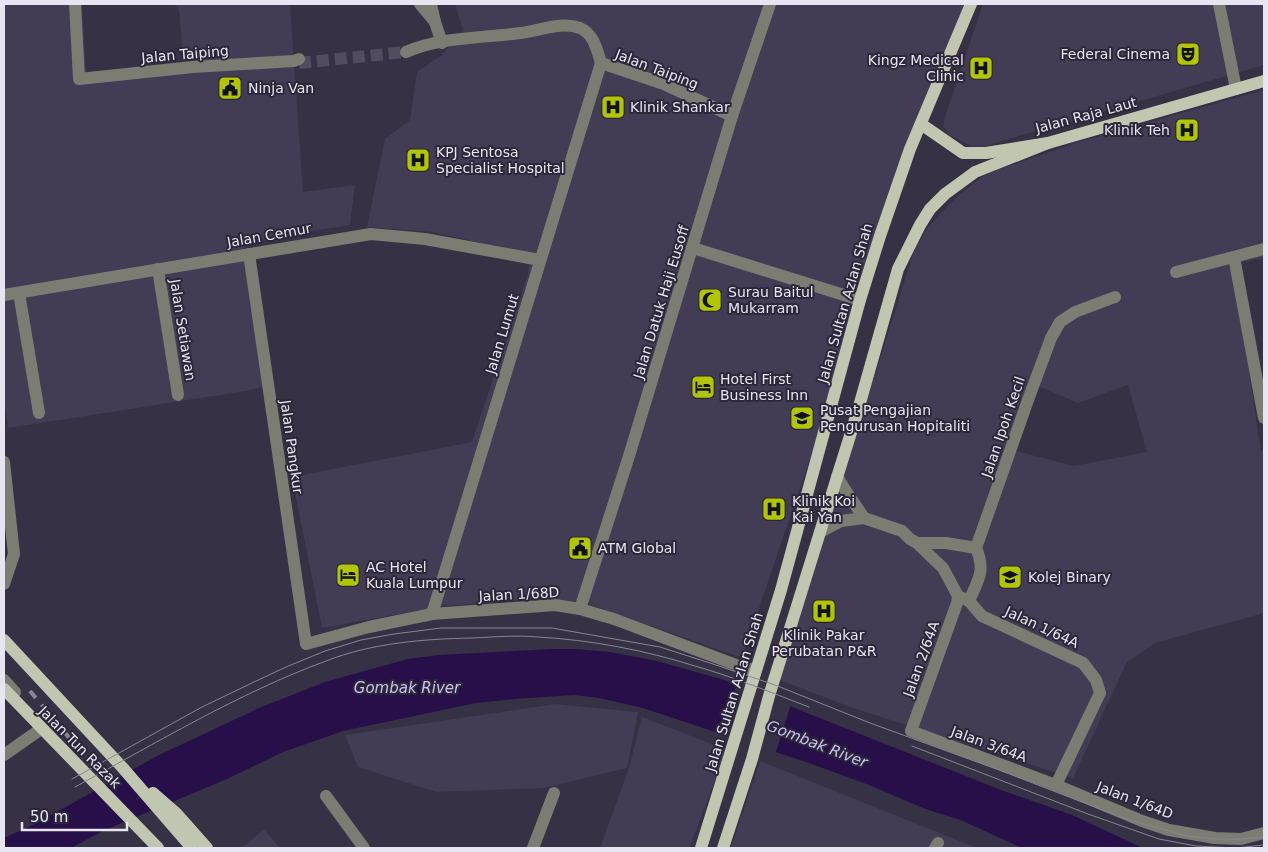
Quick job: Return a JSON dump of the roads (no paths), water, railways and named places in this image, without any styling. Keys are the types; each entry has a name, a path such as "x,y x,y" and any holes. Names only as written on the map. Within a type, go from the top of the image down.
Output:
{"main road":[{"name":"Jalan Sultan Azlan Shah","path":"701,848 731,756 788,562 860,300 908,154 970,4"},
{"name":"Jalan Raja Laut","path":"921,124 964,153 986,153 1048,143 1264,81"},
{"path":"723,848 858,410 898,268 920,224 930,209 945,194 975,172 1048,143"},
{"name":"Jalan Tun Razak","path":"4,629 18,655"},
{"name":"Jalan Tun Razak","path":"4,640 122,767 172,817 207,848"},
{"name":"Jalan Tun Razak","path":"9,691 41,729 157,848"},
{"name":"Jalan Tun Razak","path":"172,817 192,848"}],"street":[{"name":"Jalan Taiping","path":"75,4 79,79 193,67 297,61"},
{"path":"420,4 434,22"},
{"path":"431,4 434,22 442,43"},
{"name":"Jalan Datuk Haji Eusoff","path":"580,609 629,456 732,116 770,4"},
{"path":"1219,4 1236,89"},
{"name":"Jalan Taiping","path":"409,49 465,38 521,33 565,25 581,28 591,35 600,63 664,84 732,116"},
{"name":"Jalan Lumut","path":"432,614 600,63"},
{"name":"Jalan Cemur","path":"4,295 349,236 386,234 425,238 540,260"},
{"path":"693,248 860,300"},
{"path":"1176,272 1264,249"},
{"name":"Jalan Pangkur","path":"249,254 306,644"},
{"path":"1234,257 1264,418"},
{"name":"Jalan Setiawan","path":"158,269 178,395"},
{"path":"19,293 39,413"},
{"name":"Jalan Ipoh Kecil","path":"976,548 1051,338 1060,322 1075,312 1115,297"},
{"path":"4,462 9,508 9,555 4,584"},
{"path":"837,476 848,497 864,518"},
{"path":"4,522 9,508"},
{"name":"Jalan 1/64A","path":"820,532 841,521 864,518 902,531 943,568 963,599 982,616 1083,663 1096,680 1100,693 1056,785"},
{"path":"917,543 946,543 976,548 981,560 981,573 963,599"},
{"name":"Jalan 2/64A","path":"911,731 958,603 963,599"},
{"name":"Jalan 1/68D","path":"306,644 370,626 432,614 554,605 580,609 614,619 746,669 756,668"},
{"path":"4,680 9,691"},
{"path":"4,755 41,729"},
{"name":"Jalan 3/64A","path":"911,731 1056,785"},
{"name":"Jalan 1/64D","path":"1056,785 1142,821 1169,830 1232,839 1241,839 1264,833"},
{"path":"533,848 554,793"},
{"path":"326,796 364,848"}],"water":[{"name":"Gombak River","path":"552,649 610,652 657,661 724,680 1001,790 1072,815 1143,848 1022,848 963,821 923,808 869,785 809,763 643,708 599,698 574,695 476,703 343,731 283,752 227,779 105,830 71,848 4,848 4,838 37,823 157,756 259,708 325,682 408,659 438,655"}],"tunnel":[{"path":"299,63 406,52"}],"tram line":[{"path":"72,779 202,707 286,667 325,651 361,640 441,628 552,628 660,647 710,663 775,685 870,723 1126,819 1187,836 1226,840 1264,837"},
{"path":"75,787 198,719 261,688 343,655 379,646 416,641 522,636 598,643 656,655 710,670 809,707"},
{"path":"912,746 1088,814 1159,839 1196,846 1235,848 1264,845"}],"railway":[{"path":"30,691 72,741"}],"place":[{"name":"Federal Cinema","path":"1188,54"},
{"name":"Kingz Medical Clinic","path":"981,68"},
{"name":"Ninja Van","path":"230,88"},
{"name":"Klinik Shankar","path":"613,107"},
{"name":"Klinik Teh","path":"1187,130"},
{"name":"KPJ Sentosa Specialist Hospital","path":"418,160"},
{"name":"Surau Baitul Mukarram","path":"710,300"},
{"name":"Hotel First Business Inn","path":"703,387"},
{"name":"Pusat Pengajian Pengurusan Hopitaliti","path":"802,418"},
{"name":"Klinik Koi Kai Yan","path":"774,509"},
{"name":"ATM Global","path":"580,548"},
{"name":"AC Hotel Kuala Lumpur","path":"348,575"},
{"name":"Kolej Binary","path":"1010,577"},
{"name":"Klinik Pakar Perubatan P&R","path":"824,611"}]}
